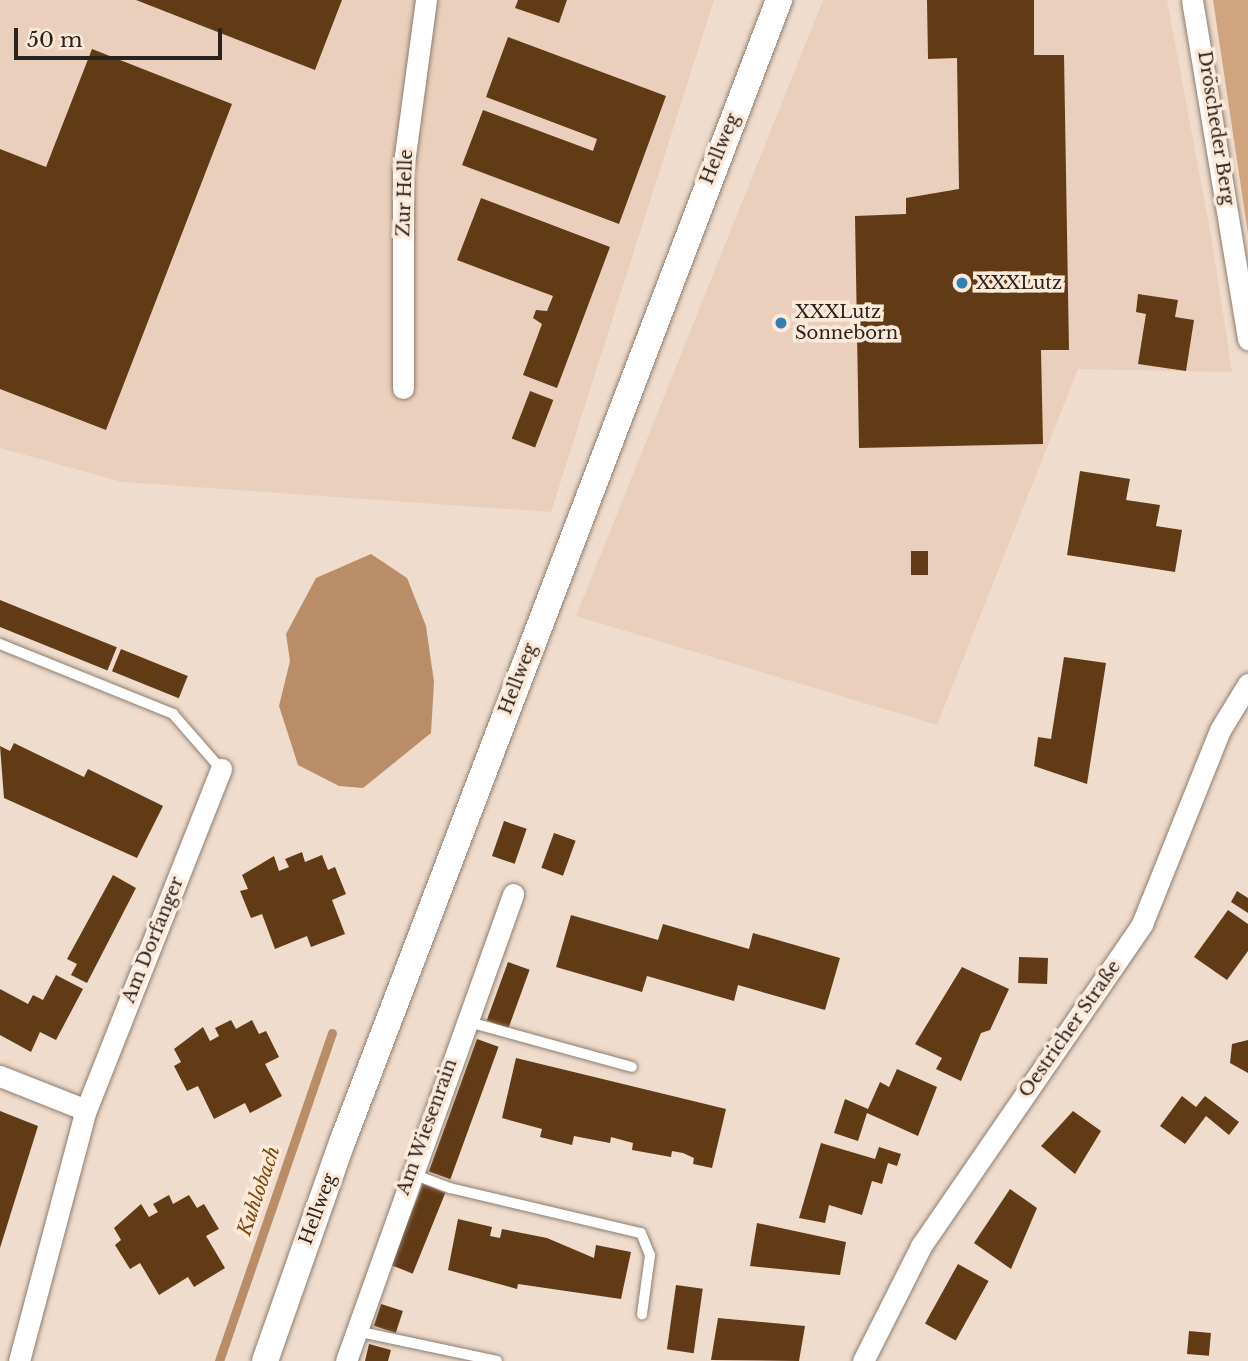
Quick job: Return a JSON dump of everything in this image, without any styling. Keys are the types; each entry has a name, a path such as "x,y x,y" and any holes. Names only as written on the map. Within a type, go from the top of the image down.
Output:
{"street":[{"name":"Zur Helle","path":"403,388 403,170 426,0"},
{"name":"Hellweg","path":"265,1361 348,1127 779,0"},
{"name":"Dröscheder Berg","path":"1192,0 1248,339"},
{"name":"Oestricher Straße","path":"863,1361 921,1246 1142,924 1220,730 1248,684"},
{"name":"Am Dorfanger","path":"19,1361 86,1111 221,769"},
{"name":"Am Wiesenrain","path":"346,1361 410,1172 513,894"},
{"path":"0,1076 86,1111"}],"lane":[{"path":"0,644 173,714 221,769"},
{"path":"466,1021 632,1067"},
{"path":"410,1172 450,1188 641,1233 650,1255 642,1314"},
{"path":"355,1330 497,1361"}],"shaded area":[{"path":"0,0 714,0 551,512 122,482 0,448"},
{"path":"823,0 1167,0 1212,241 1232,372 1078,369 937,725 576,616"},
{"path":"1213,0 1248,0 1248,234"},
{"path":"371,554 407,578 426,626 434,682 431,733 363,788 339,786 298,765 279,706 290,661 286,634 316,578"}],"building":[{"path":"136,0 342,0 315,70"},
{"path":"518,0 567,0 559,23 515,8"},
{"name":"XXXLutz","path":"927,0 1034,0 1034,55 1064,55 1069,350 1041,350 1043,444 859,448 855,216 906,214 906,198 959,189 957,58 928,59"},
{"path":"508,37 666,96 619,224 462,165 483,110 593,151 597,139 486,97"},
{"path":"92,49 232,104 106,430 0,389 0,149 46,167"},
{"path":"481,198 610,247 557,388 523,375 542,324 533,318 536,310 547,311 553,296 457,260"},
{"path":"1138,294 1178,300 1175,317 1194,320 1186,371 1138,364 1146,314 1136,312"},
{"path":"530,391 553,400 535,448 512,439"},
{"path":"1080,471 1130,479 1126,500 1160,505 1156,526 1182,530 1175,572 1067,555"},
{"path":"911,551 928,551 928,575 911,575"},
{"path":"0,600 117,647 107,670 0,627"},
{"path":"121,649 188,676 179,698 112,671"},
{"path":"1064,657 1106,663 1087,784 1034,766 1038,737 1051,739"},
{"path":"14,743 84,777 88,769 163,806 137,858 4,798 0,746 10,751"},
{"path":"504,821 527,829 515,864 492,856"},
{"path":"554,833 576,841 563,876 541,868"},
{"path":"302,852 305,862 322,855 328,870 335,867 346,894 332,900 345,934 311,947 307,936 275,949 262,914 251,918 240,891 248,889 242,875 274,856 279,871 289,867 285,859"},
{"path":"113,875 136,888 87,983 71,975 77,964 67,959"},
{"path":"1237,891 1248,898 1248,913 1231,902"},
{"path":"1228,910 1248,924 1248,951 1227,980 1194,957"},
{"path":"571,915 658,940 663,924 749,949 753,933 840,958 825,1010 738,985 734,1001 647,976 642,992 556,967"},
{"path":"1019,957 1048,958 1047,984 1018,983"},
{"path":"508,962 530,970 508,1028 487,1020"},
{"path":"962,967 1009,989 990,1030 981,1033 961,1081 936,1069 942,1058 915,1044"},
{"path":"56,975 83,989 56,1040 40,1032 31,1052 0,1035 0,989 28,1004 33,995 43,1000"},
{"path":"231,1020 236,1029 252,1020 259,1034 266,1031 279,1057 265,1064 282,1096 250,1113 245,1103 214,1119 198,1086 187,1091 174,1066 181,1062 174,1049 203,1027 210,1041 219,1036 215,1028"},
{"path":"477,1039 499,1047 450,1179 429,1171"},
{"path":"1248,1040 1248,1073 1230,1063 1232,1044"},
{"path":"516,1058 726,1109 712,1168 693,1164 694,1158 683,1153 672,1151 671,1157 632,1150 633,1143 611,1137 610,1143 574,1136 572,1145 540,1137 542,1129 502,1118"},
{"path":"897,1069 937,1087 918,1136 867,1113 858,1141 834,1133 845,1099 868,1109 880,1082 889,1087"},
{"path":"1182,1096 1196,1107 1205,1096 1239,1122 1229,1135 1206,1116 1185,1144 1160,1126"},
{"path":"0,1111 38,1126 0,1248"},
{"path":"1073,1111 1101,1131 1075,1174 1041,1146"},
{"path":"821,1143 875,1159 879,1147 901,1154 897,1166 888,1163 882,1184 872,1181 862,1215 829,1205 825,1223 799,1218"},
{"path":"423,1184 445,1193 413,1274 390,1265"},
{"path":"1010,1189 1037,1208 1011,1269 974,1243"},
{"path":"169,1195 173,1204 189,1195 197,1208 204,1204 219,1229 206,1236 225,1268 194,1287 188,1277 159,1295 140,1263 130,1269 115,1245 121,1240 114,1228 141,1204 149,1217 158,1212 153,1204"},
{"path":"458,1219 492,1227 490,1236 500,1238 502,1229 547,1238 594,1258 596,1245 631,1252 621,1299 518,1284 517,1289 448,1270"},
{"path":"757,1223 846,1242 840,1275 750,1266"},
{"path":"958,1264 989,1281 956,1340 925,1323"},
{"path":"676,1285 703,1289 694,1353 667,1349"},
{"path":"381,1304 403,1311 396,1333 374,1326"},
{"path":"718,1318 805,1326 799,1361 711,1360"},
{"path":"1189,1331 1211,1333 1209,1356 1187,1354"},
{"path":"369,1344 391,1350 388,1361 365,1361"}],"waterway":[{"name":"Kuhlobach","path":"219,1361 332,1033"}],"place":[{"name":"XXXLutz","path":"962,283"},
{"name":"XXXLutz Sonneborn","path":"781,323"}]}
